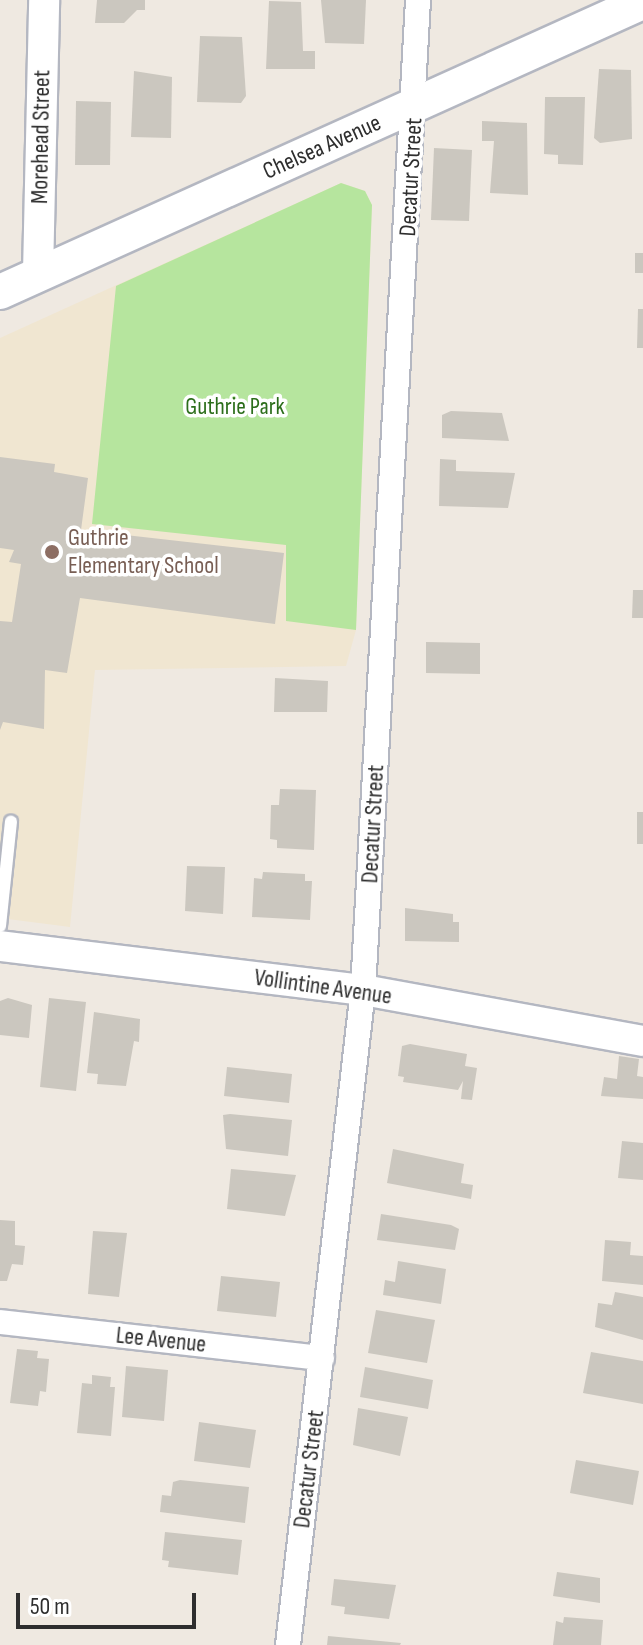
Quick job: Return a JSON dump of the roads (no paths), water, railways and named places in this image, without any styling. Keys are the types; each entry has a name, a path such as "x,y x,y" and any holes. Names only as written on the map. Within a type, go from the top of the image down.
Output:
{"main road":[{"name":"Chelsea Avenue","path":"0,292 643,2"}],"street":[{"name":"Morehead Street","path":"38,273 44,0"},
{"name":"Decatur Street","path":"288,1645 363,990 415,105 418,0"},
{"name":"Vollintine Avenue","path":"0,946 363,990 643,1041"},
{"name":"Lee Avenue","path":"0,1322 322,1358"}],"lane":[{"path":"0,926 11,822"}],"place":[{"name":"Guthrie Elementary School","path":"52,552"}],"park label":[{"name":"Guthrie Park","path":"235,407"}]}
